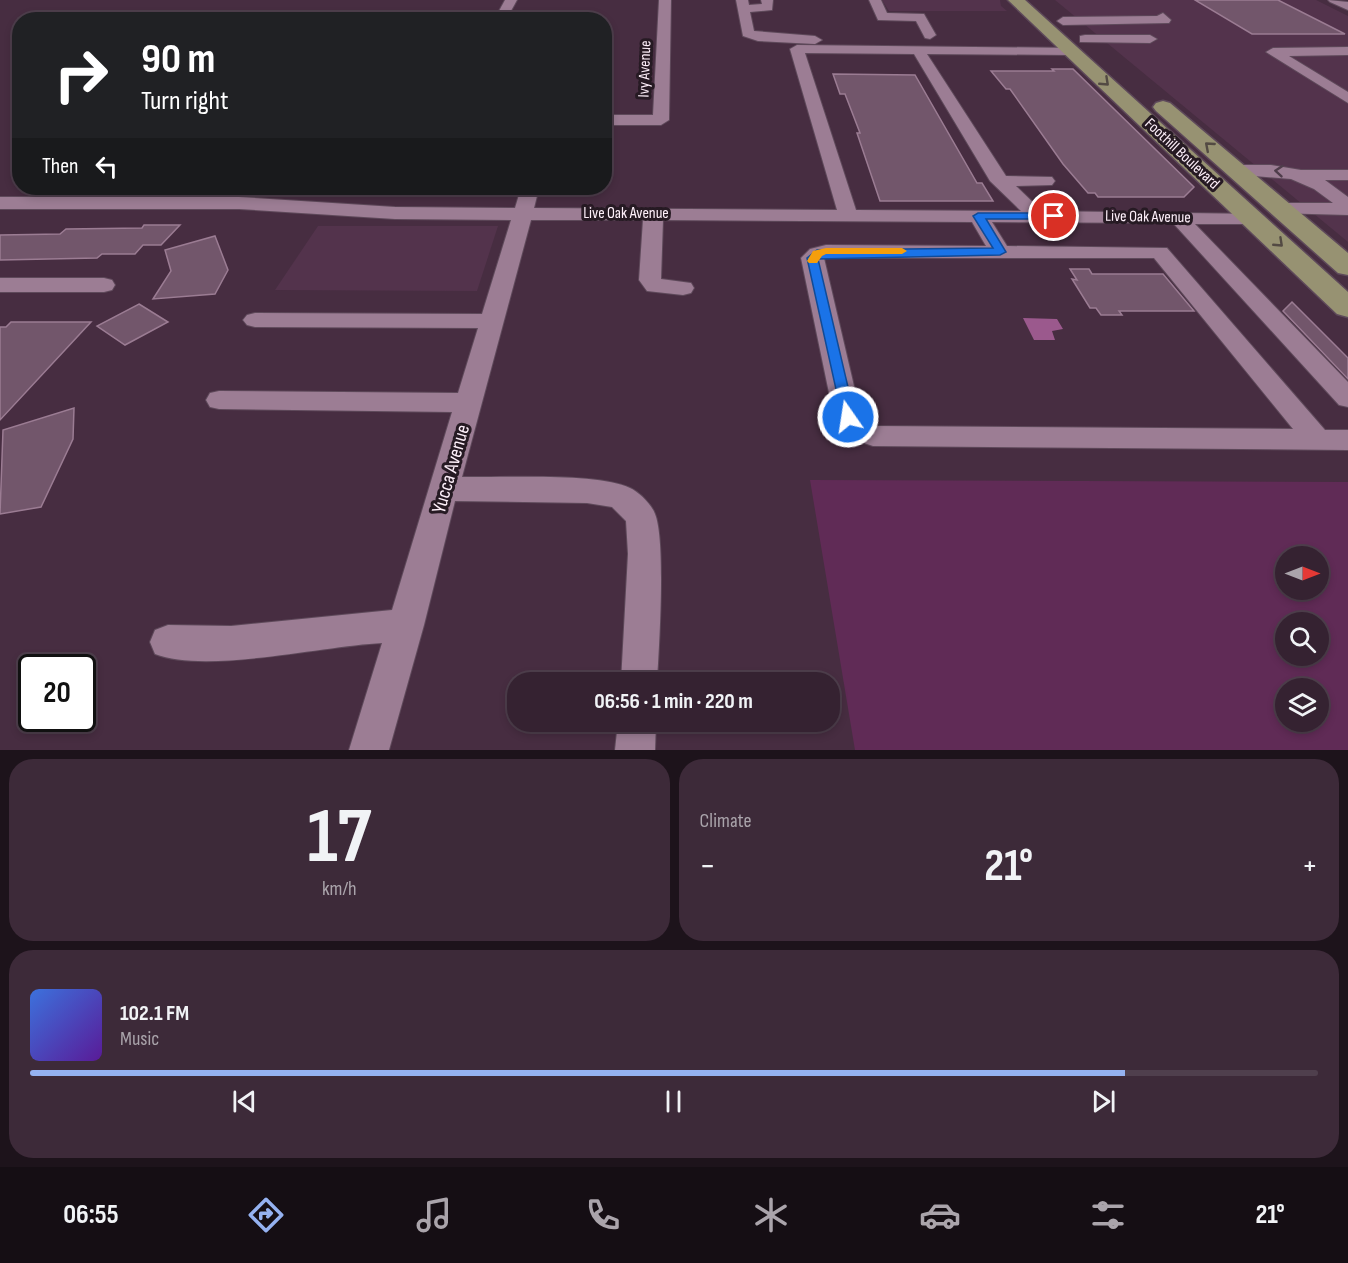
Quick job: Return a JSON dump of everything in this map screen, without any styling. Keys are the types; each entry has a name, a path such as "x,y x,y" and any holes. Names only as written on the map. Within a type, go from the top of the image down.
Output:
{"main road":[{"name":"Foothill Boulevard","path":"1016,0 1062,37 1348,308"},
{"name":"Foothill Boulevard","path":"1038,0 1062,37 1143,89 1348,267"}],"street":[{"name":"Ivy Avenue","path":"612,120 661,120 665,0"},
{"path":"767,0 768,7 742,4 748,33 771,38 839,40 1062,37 1150,39"},
{"path":"875,0 885,22 920,17 922,38 1003,186 1017,195 1036,216"},
{"path":"1334,0 1348,6"},
{"path":"1062,37 1165,20 1163,17"},
{"path":"771,38 773,24"},
{"path":"848,214 797,49 922,38"},
{"path":"1348,51 1273,52 1348,98"},
{"path":"1236,170 1276,170 1305,175 1348,175"},
{"path":"1305,175 1320,183 1348,207"},
{"path":"1003,186 1046,180"},
{"path":"1000,252 990,216 1001,196 1003,186"},
{"name":"Live Oak Avenue","path":"0,203 166,202 395,213 527,200 653,213 1251,218"},
{"name":"Yucca Avenue","path":"369,750 407,625 527,200"},
{"path":"1282,209 1348,207"},
{"path":"653,213 650,280 656,286 683,288"},
{"path":"1178,217 1348,398"},
{"path":"1211,253 826,251 812,258 848,417 856,430 873,435 1348,440"},
{"path":"1160,252 1318,440"},
{"path":"0,285 104,285"},
{"path":"255,320 493,321"},
{"path":"219,400 469,403"},
{"path":"445,489 586,491 621,497 641,516 645,554 639,672"},
{"path":"168,642 231,643 351,628 407,625"},
{"path":"635,750 636,732"}],"shaded area":[{"path":"882,0 1000,0 1001,6 1007,11 889,11"},
{"path":"1055,0 1316,0 1348,16 1348,242"},
{"path":"318,226 498,226 477,291 275,290"},
{"path":"1023,318 1057,319 1063,329 1052,331 1055,340 1034,340"},
{"path":"810,480 1348,482 1348,750 855,750"}],"building":[{"path":"1195,0 1278,0 1345,34 1252,34"},
{"path":"1052,69 1073,69 1194,187 1184,197 1098,197 1095,193 1088,193 1063,164 1010,89 1006,89 991,71 1054,71"},
{"path":"833,74 915,75 977,183 982,183 993,201 880,201 857,133 860,133 845,94 840,94"},
{"path":"144,225 180,225 161,245 143,245 135,254 102,254 97,258 0,260 0,235 60,234 66,229 142,228"},
{"path":"215,236 228,270 215,294 153,299 171,271 165,250"},
{"path":"1070,269 1089,269 1092,274 1163,274 1194,311 1119,311 1122,315 1101,315 1096,308 1090,308 1072,279 1077,280"},
{"path":"1292,302 1348,358 1348,379 1283,311"},
{"path":"139,304 168,322 125,345 97,326"},
{"path":"11,322 91,322 0,420 0,327 6,327"},
{"path":"74,408 73,439 41,507 0,514 3,430"}],"slow traffic":[{"path":"813,261 812,258 817,253 826,251 902,251"}],"route":[{"path":"848,417 812,258 817,253 826,251 1000,252 978,216 1054,216"}]}
